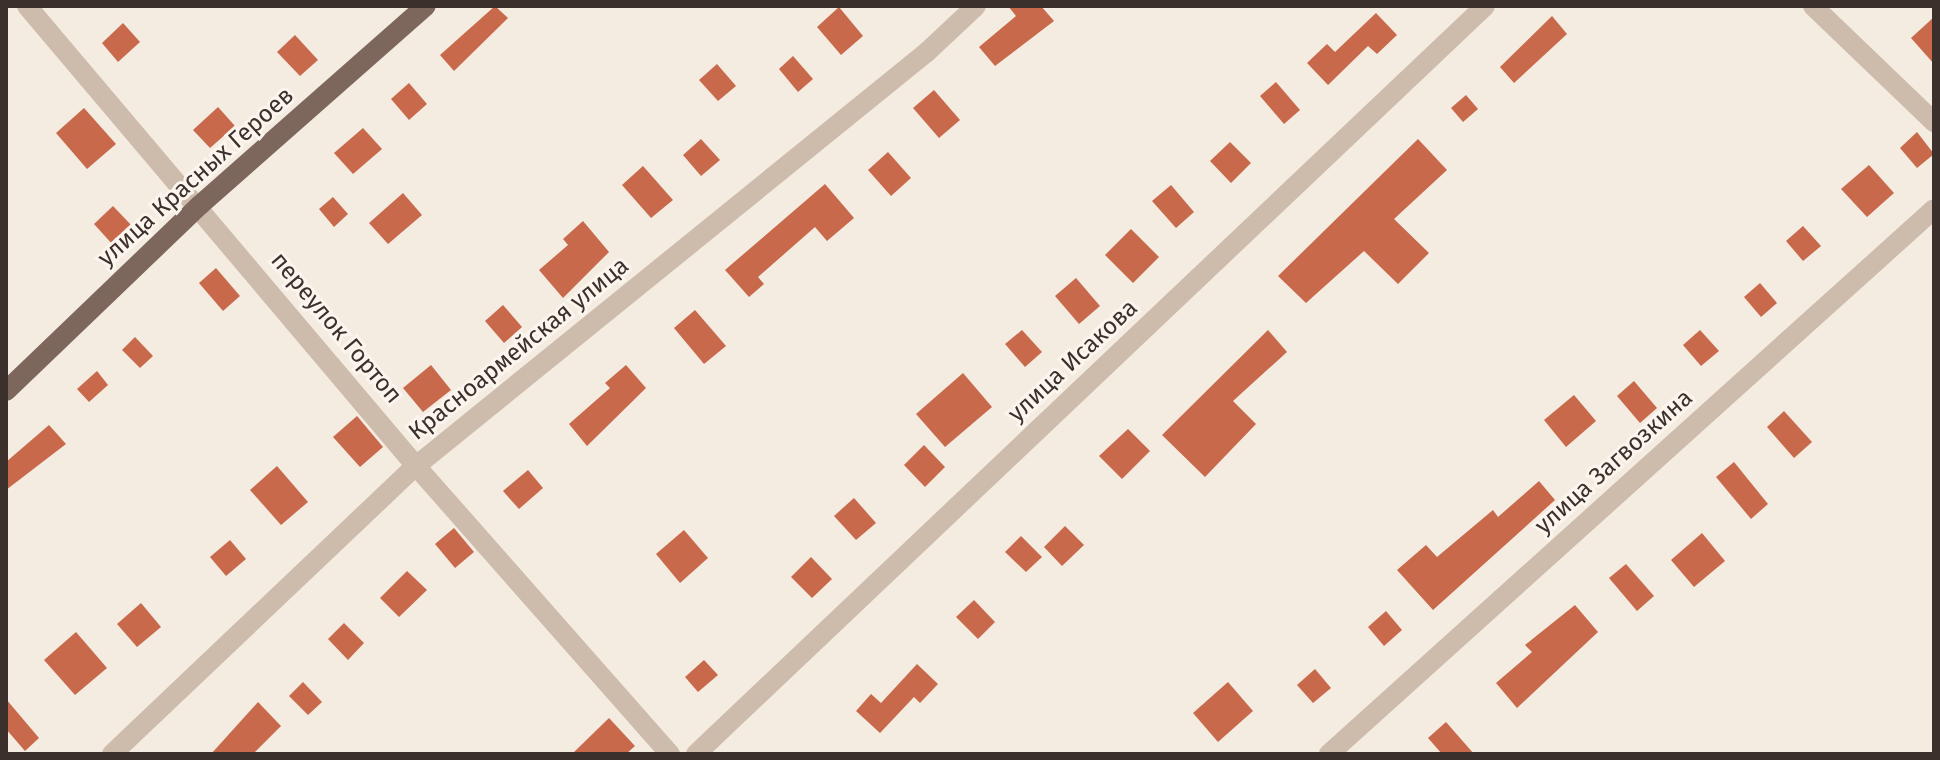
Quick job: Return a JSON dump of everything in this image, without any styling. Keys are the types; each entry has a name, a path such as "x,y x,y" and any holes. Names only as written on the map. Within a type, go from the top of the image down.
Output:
{"main road":[{"name":"улица Красных Героев","path":"6,391 200,205 426,6"}],"street":[{"name":"переулок Гортоп","path":"27,6 200,205 416,466 670,754"},
{"name":"Красноармейская улица","path":"112,754 416,466 927,52 976,6"},
{"name":"улица Исакова","path":"696,754 1485,6"},
{"path":"1813,6 1934,122"},
{"name":"улица Загвозкина","path":"1329,754 1934,209"}],"building":[{"path":"495,6 508,18 454,71 440,55"},
{"path":"1008,6 1041,6 1054,21 995,66 979,47 1016,16"},
{"path":"839,7 863,36 841,55 817,27"},
{"path":"1376,13 1397,35 1377,54 1368,46 1328,85 1307,63 1327,44 1335,52"},
{"path":"1552,16 1567,34 1514,83 1500,67"},
{"path":"1934,17 1934,64 1911,38"},
{"path":"123,23 140,42 118,62 102,43"},
{"path":"295,35 318,60 300,76 277,52"},
{"path":"793,56 813,79 798,92 779,69"},
{"path":"717,64 736,86 718,101 699,80"},
{"path":"1276,82 1300,110 1284,124 1260,96"},
{"path":"409,83 427,104 409,120 391,99"},
{"path":"934,90 960,120 939,138 913,108"},
{"path":"1466,95 1478,109 1463,122 1451,108"},
{"path":"218,107 235,126 210,148 193,130"},
{"path":"84,108 116,144 87,169 56,133"},
{"path":"363,128 382,149 353,174 334,153"},
{"path":"1917,132 1934,154 1917,168 1900,148"},
{"path":"701,139 720,160 701,176 683,155"},
{"path":"1418,139 1447,170 1394,219 1429,253 1398,284 1364,251 1306,303 1278,276"},
{"path":"1230,142 1251,163 1231,183 1210,161"},
{"path":"888,152 911,178 891,196 868,170"},
{"path":"1869,165 1894,193 1867,217 1841,189"},
{"path":"643,166 673,200 651,218 622,185"},
{"path":"825,184 854,218 827,241 815,227 758,277 764,284 749,297 725,270"},
{"path":"1171,185 1194,212 1176,228 1152,201"},
{"path":"403,193 422,215 388,244 369,223"},
{"path":"333,197 348,214 334,227 319,209"},
{"path":"113,206 133,227 113,245 94,224"},
{"path":"583,221 609,252 563,298 539,270 568,245 563,239"},
{"path":"1803,226 1821,246 1803,261 1786,241"},
{"path":"1131,229 1159,257 1133,283 1105,255"},
{"path":"216,268 240,296 223,311 199,283"},
{"path":"1076,278 1100,306 1079,324 1055,296"},
{"path":"1760,283 1777,303 1761,317 1744,297"},
{"path":"503,305 522,327 504,343 485,321"},
{"path":"695,310 726,346 704,364 674,328"},
{"path":"1022,330 1042,352 1025,367 1005,344"},
{"path":"1268,330 1287,352 1233,401 1256,424 1205,477 1162,435"},
{"path":"1700,330 1719,351 1701,366 1683,345"},
{"path":"135,337 153,356 140,368 122,350"},
{"path":"431,365 451,390 423,412 403,388"},
{"path":"626,365 646,388 587,446 569,424 610,388 605,383"},
{"path":"97,371 108,385 89,402 77,389"},
{"path":"963,373 992,407 945,447 916,414"},
{"path":"1634,381 1657,408 1640,423 1617,396"},
{"path":"1574,395 1596,421 1566,447 1544,420"},
{"path":"1784,411 1812,442 1794,458 1767,427"},
{"path":"357,416 383,447 360,467 333,437"},
{"path":"49,425 66,444 6,490 6,462"},
{"path":"1128,429 1150,451 1122,479 1099,456"},
{"path":"924,445 945,467 925,487 904,465"},
{"path":"1734,462 1768,504 1751,519 1716,477"},
{"path":"277,466 308,502 281,525 250,490"},
{"path":"528,470 543,488 519,509 503,491"},
{"path":"1539,481 1555,500 1433,610 1397,570 1426,545 1437,557 1493,510 1498,517"},
{"path":"854,498 876,523 856,540 834,516"},
{"path":"1065,526 1084,545 1062,566 1044,547"},
{"path":"454,528 474,552 455,568 435,544"},
{"path":"684,530 708,558 680,583 656,554"},
{"path":"1702,533 1725,561 1694,587 1671,560"},
{"path":"1021,536 1042,557 1026,572 1005,552"},
{"path":"230,540 246,559 226,576 210,557"},
{"path":"811,557 832,579 812,598 791,577"},
{"path":"1626,564 1654,596 1637,611 1609,578"},
{"path":"407,571 427,590 399,617 380,598"},
{"path":"974,600 995,622 978,639 956,617"},
{"path":"141,603 161,627 137,647 117,624"},
{"path":"1575,605 1598,632 1517,708 1496,683 1532,652 1525,645"},
{"path":"1386,611 1402,630 1384,646 1368,627"},
{"path":"344,623 364,643 348,660 328,639"},
{"path":"76,632 107,668 75,695 44,660"},
{"path":"704,660 718,675 698,692 685,677"},
{"path":"917,664 938,684 920,703 914,697 880,733 856,711 871,694 881,703"},
{"path":"1315,669 1331,688 1313,703 1297,685"},
{"path":"303,682 322,702 308,715 289,696"},
{"path":"1228,682 1253,711 1218,742 1193,713"},
{"path":"6,699 39,738 25,751 6,729"},
{"path":"258,702 281,726 253,754 211,754"},
{"path":"609,718 635,746 626,754 572,754"},
{"path":"1446,722 1474,754 1442,754 1428,738"}]}
